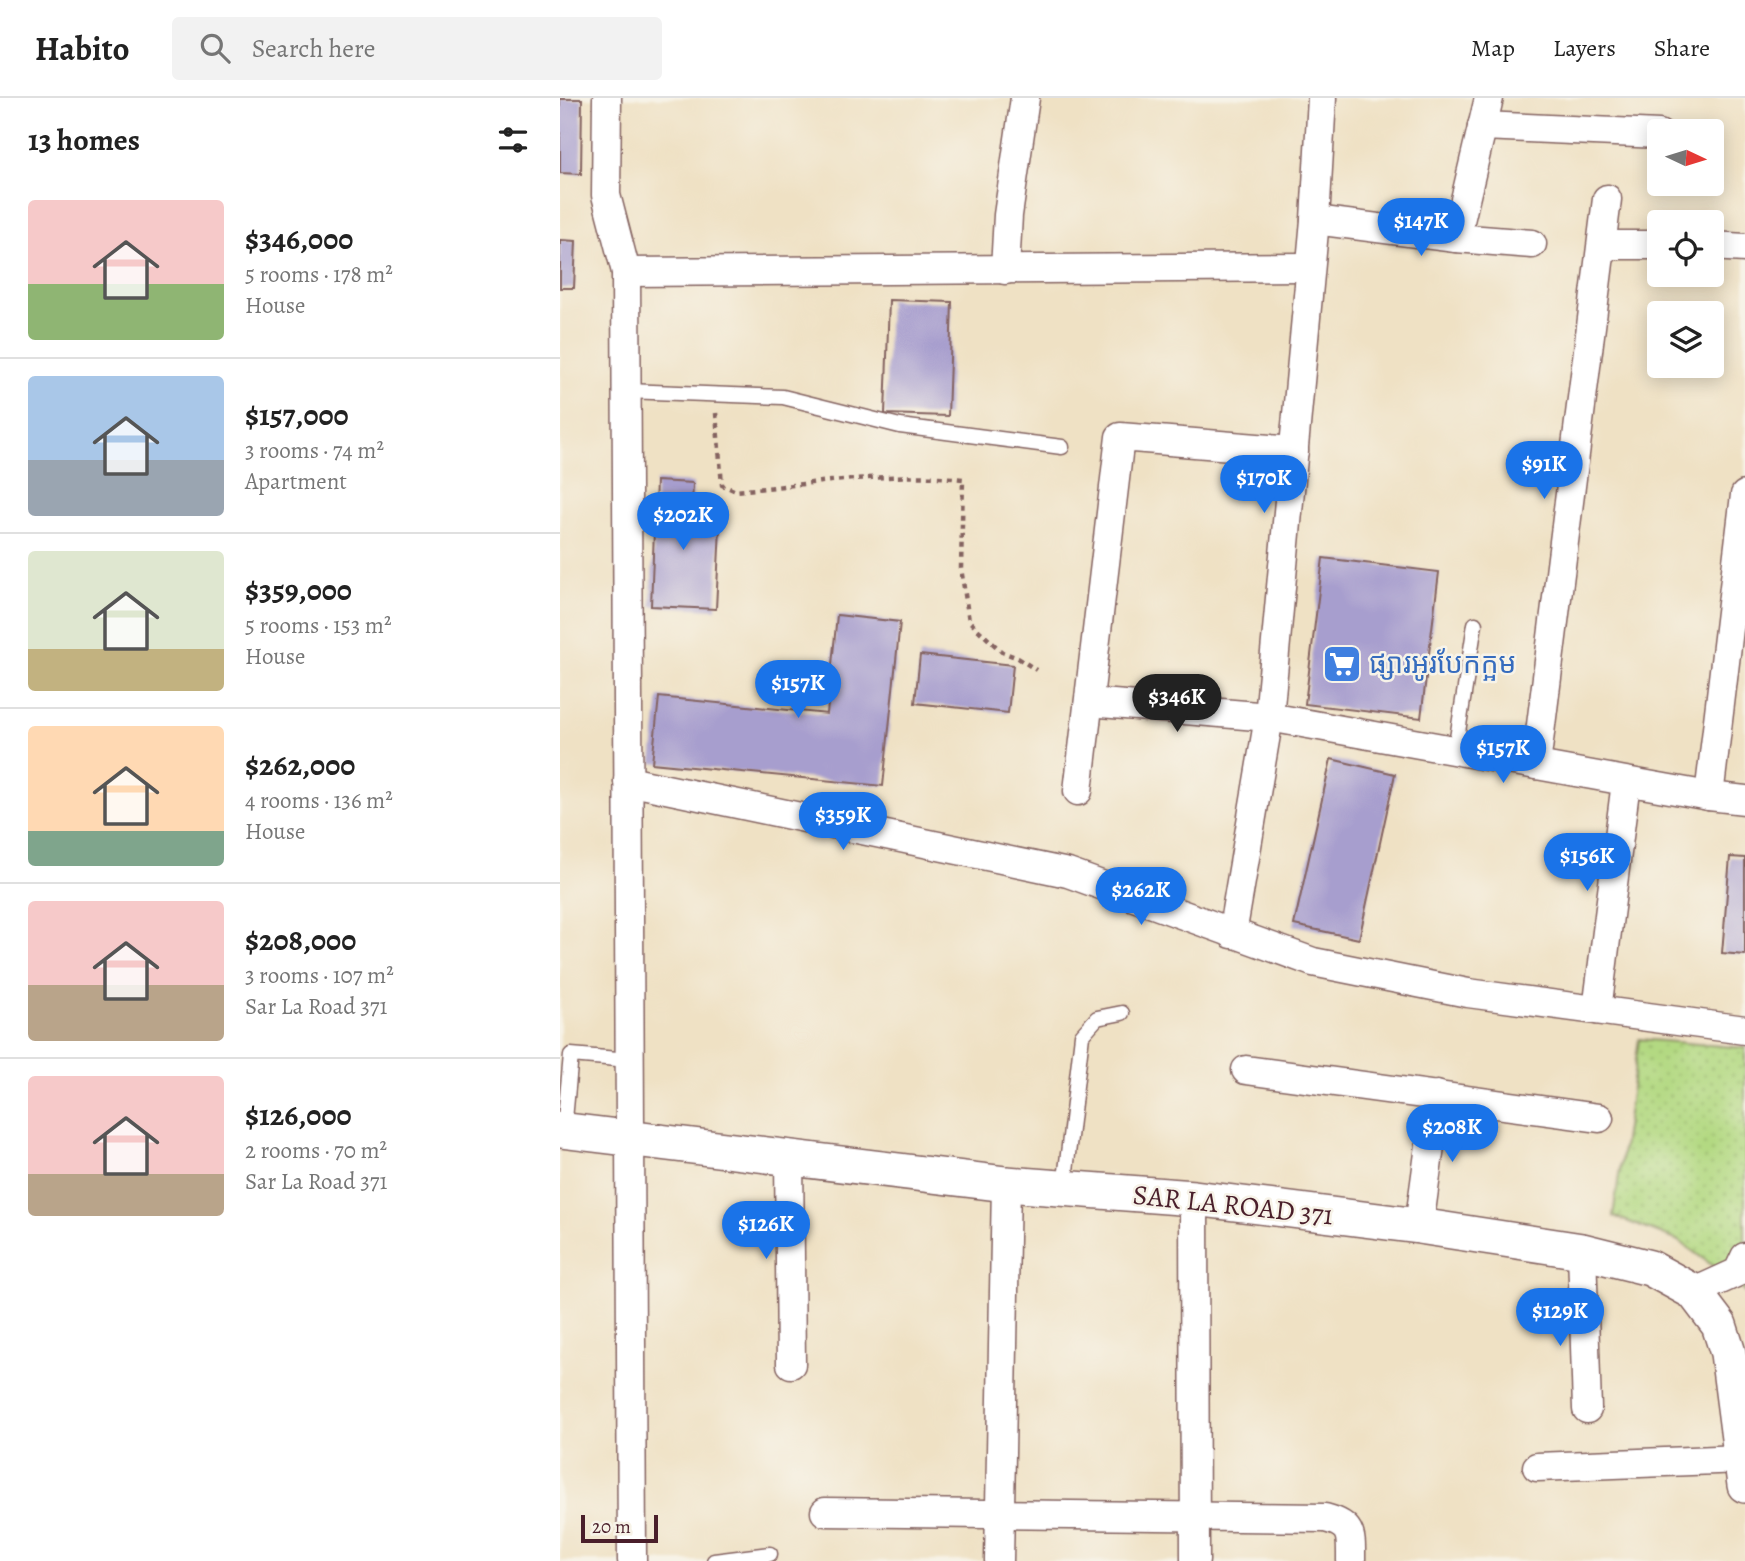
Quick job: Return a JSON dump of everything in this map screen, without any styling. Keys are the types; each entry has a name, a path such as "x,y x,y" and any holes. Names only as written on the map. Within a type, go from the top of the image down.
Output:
{"street":[{"path":"607,98 606,195 626,272 632,1561"},
{"path":"1005,270 1008,215 1025,98"},
{"path":"1231,934 1269,717 1315,220 1322,98"},
{"path":"1456,238 1489,98"},
{"path":"1482,126 1647,133"},
{"path":"1536,765 1607,199"},
{"path":"1315,220 1456,238 1532,244"},
{"path":"1603,245 1647,245"},
{"path":"1724,247 1745,248"},
{"path":"626,272 1310,267"},
{"path":"1078,791 1120,437 1294,451"},
{"path":"1709,796 1745,495"},
{"path":"1089,702 1269,717 1626,782 1745,800"},
{"path":"628,781 1068,873 1313,962 1468,993 1745,1030"},
{"path":"1597,1010 1626,782"},
{"path":"1246,1070 1600,1118"},
{"path":"1419,1226 1437,1095"},
{"name":"SAR LA ROAD 371","path":"562,1130 1006,1184 1194,1198 1419,1226 1582,1251 1650,1268 1694,1292 1719,1325 1728,1353 1743,1472"},
{"path":"789,1156 791,1364"},
{"path":"999,1561 1006,1184"},
{"path":"1194,1198 1195,1561"},
{"path":"1582,1251 1587,1409"},
{"path":"1694,1292 1738,1272 1745,1257"},
{"path":"1537,1467 1743,1472"},
{"path":"825,1512 1194,1514 1325,1518 1342,1522 1351,1534 1351,1561"}],"lane":[{"path":"626,391 783,397 900,426 1062,447"},
{"path":"1455,751 1475,624"},
{"path":"1064,1188 1082,1035 1097,1018 1122,1013"},
{"path":"562,1130 572,1055 629,1060"},
{"path":"714,1561 770,1554"}],"path":[{"path":"715,395 722,485 736,491 863,480 941,477 963,479 961,568 969,621 1002,652 1036,670"}],"green space":[{"path":"1639,1039 1745,1048 1745,1293 1679,1241 1613,1216"}],"building":[{"path":"560,99 582,99 581,174 560,173"},
{"path":"560,240 576,241 574,288 560,288"},
{"path":"889,300 952,302 948,416 885,414"},
{"path":"656,481 693,483 691,526 720,527 716,609 651,606"},
{"path":"1323,558 1439,572 1421,718 1305,704"},
{"path":"837,615 900,622 883,786 652,763 659,697 827,714"},
{"path":"920,655 1013,665 1008,713 915,703"},
{"path":"1331,759 1395,774 1359,939 1294,925"},
{"path":"1730,857 1745,858 1745,955 1722,953"}],"place":[{"name":"ផ្សារអូរបែកក្អម","path":"1342,664"}]}
